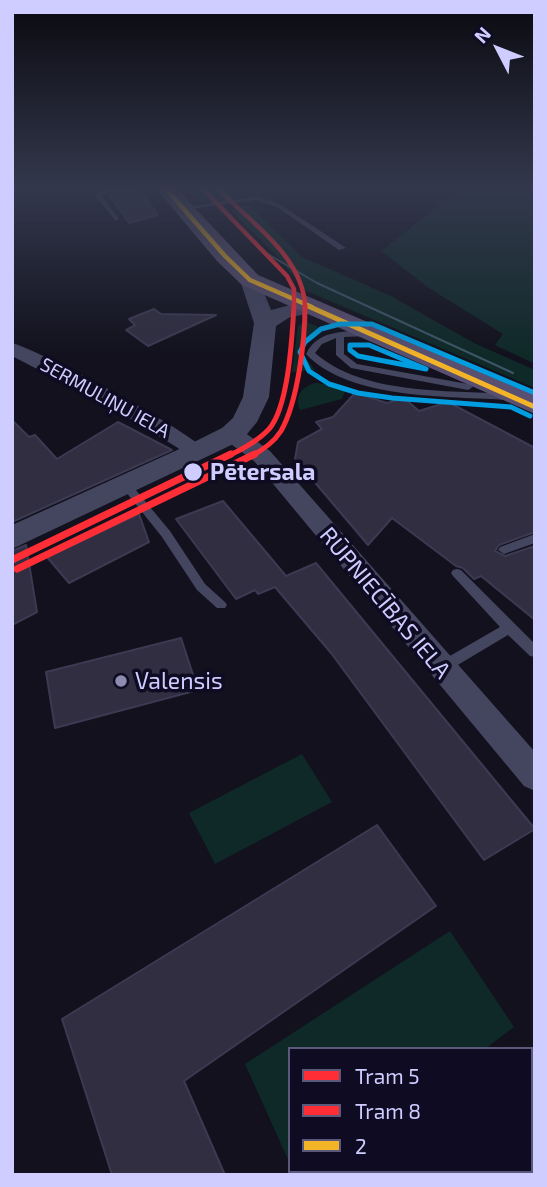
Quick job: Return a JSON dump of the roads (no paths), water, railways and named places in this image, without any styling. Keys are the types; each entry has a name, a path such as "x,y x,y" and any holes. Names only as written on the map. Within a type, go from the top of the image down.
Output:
{"main road":[{"path":"216,245 250,280 528,403"}],"street":[{"path":"12,538 232,434 244,422 256,397 265,323 250,280"},
{"path":"265,323 284,312 310,307"},
{"name":"SERMULIŅU IELA","path":"12,348 121,405 186,443 195,452"},
{"name":"RŪPNIECĪBAS IELA","path":"232,434 262,456 440,668 535,776"}],"lane":[{"path":"338,245 342,248"},
{"path":"371,334 340,335 322,339 313,345 310,354 318,365 338,376 428,391 528,403"},
{"path":"340,335 340,355 354,366 528,403"},
{"path":"126,485 166,534 201,587 221,605"},
{"path":"503,551 535,538"},
{"path":"457,573 535,652"},
{"path":"440,668 509,628"}],"tram line":[{"name":"5","path":"12,560 250,445 271,427 283,395 290,358 294,289 287,276 257,245"},
{"name":"8","path":"17,569 255,454 277,437 287,417 301,355 305,293 295,270 274,245"},
{"path":"266,253 317,283 513,373"}],"place":[{"name":"Pētersala","path":"193,472"},
{"name":"Valensis","path":"121,681"}]}
